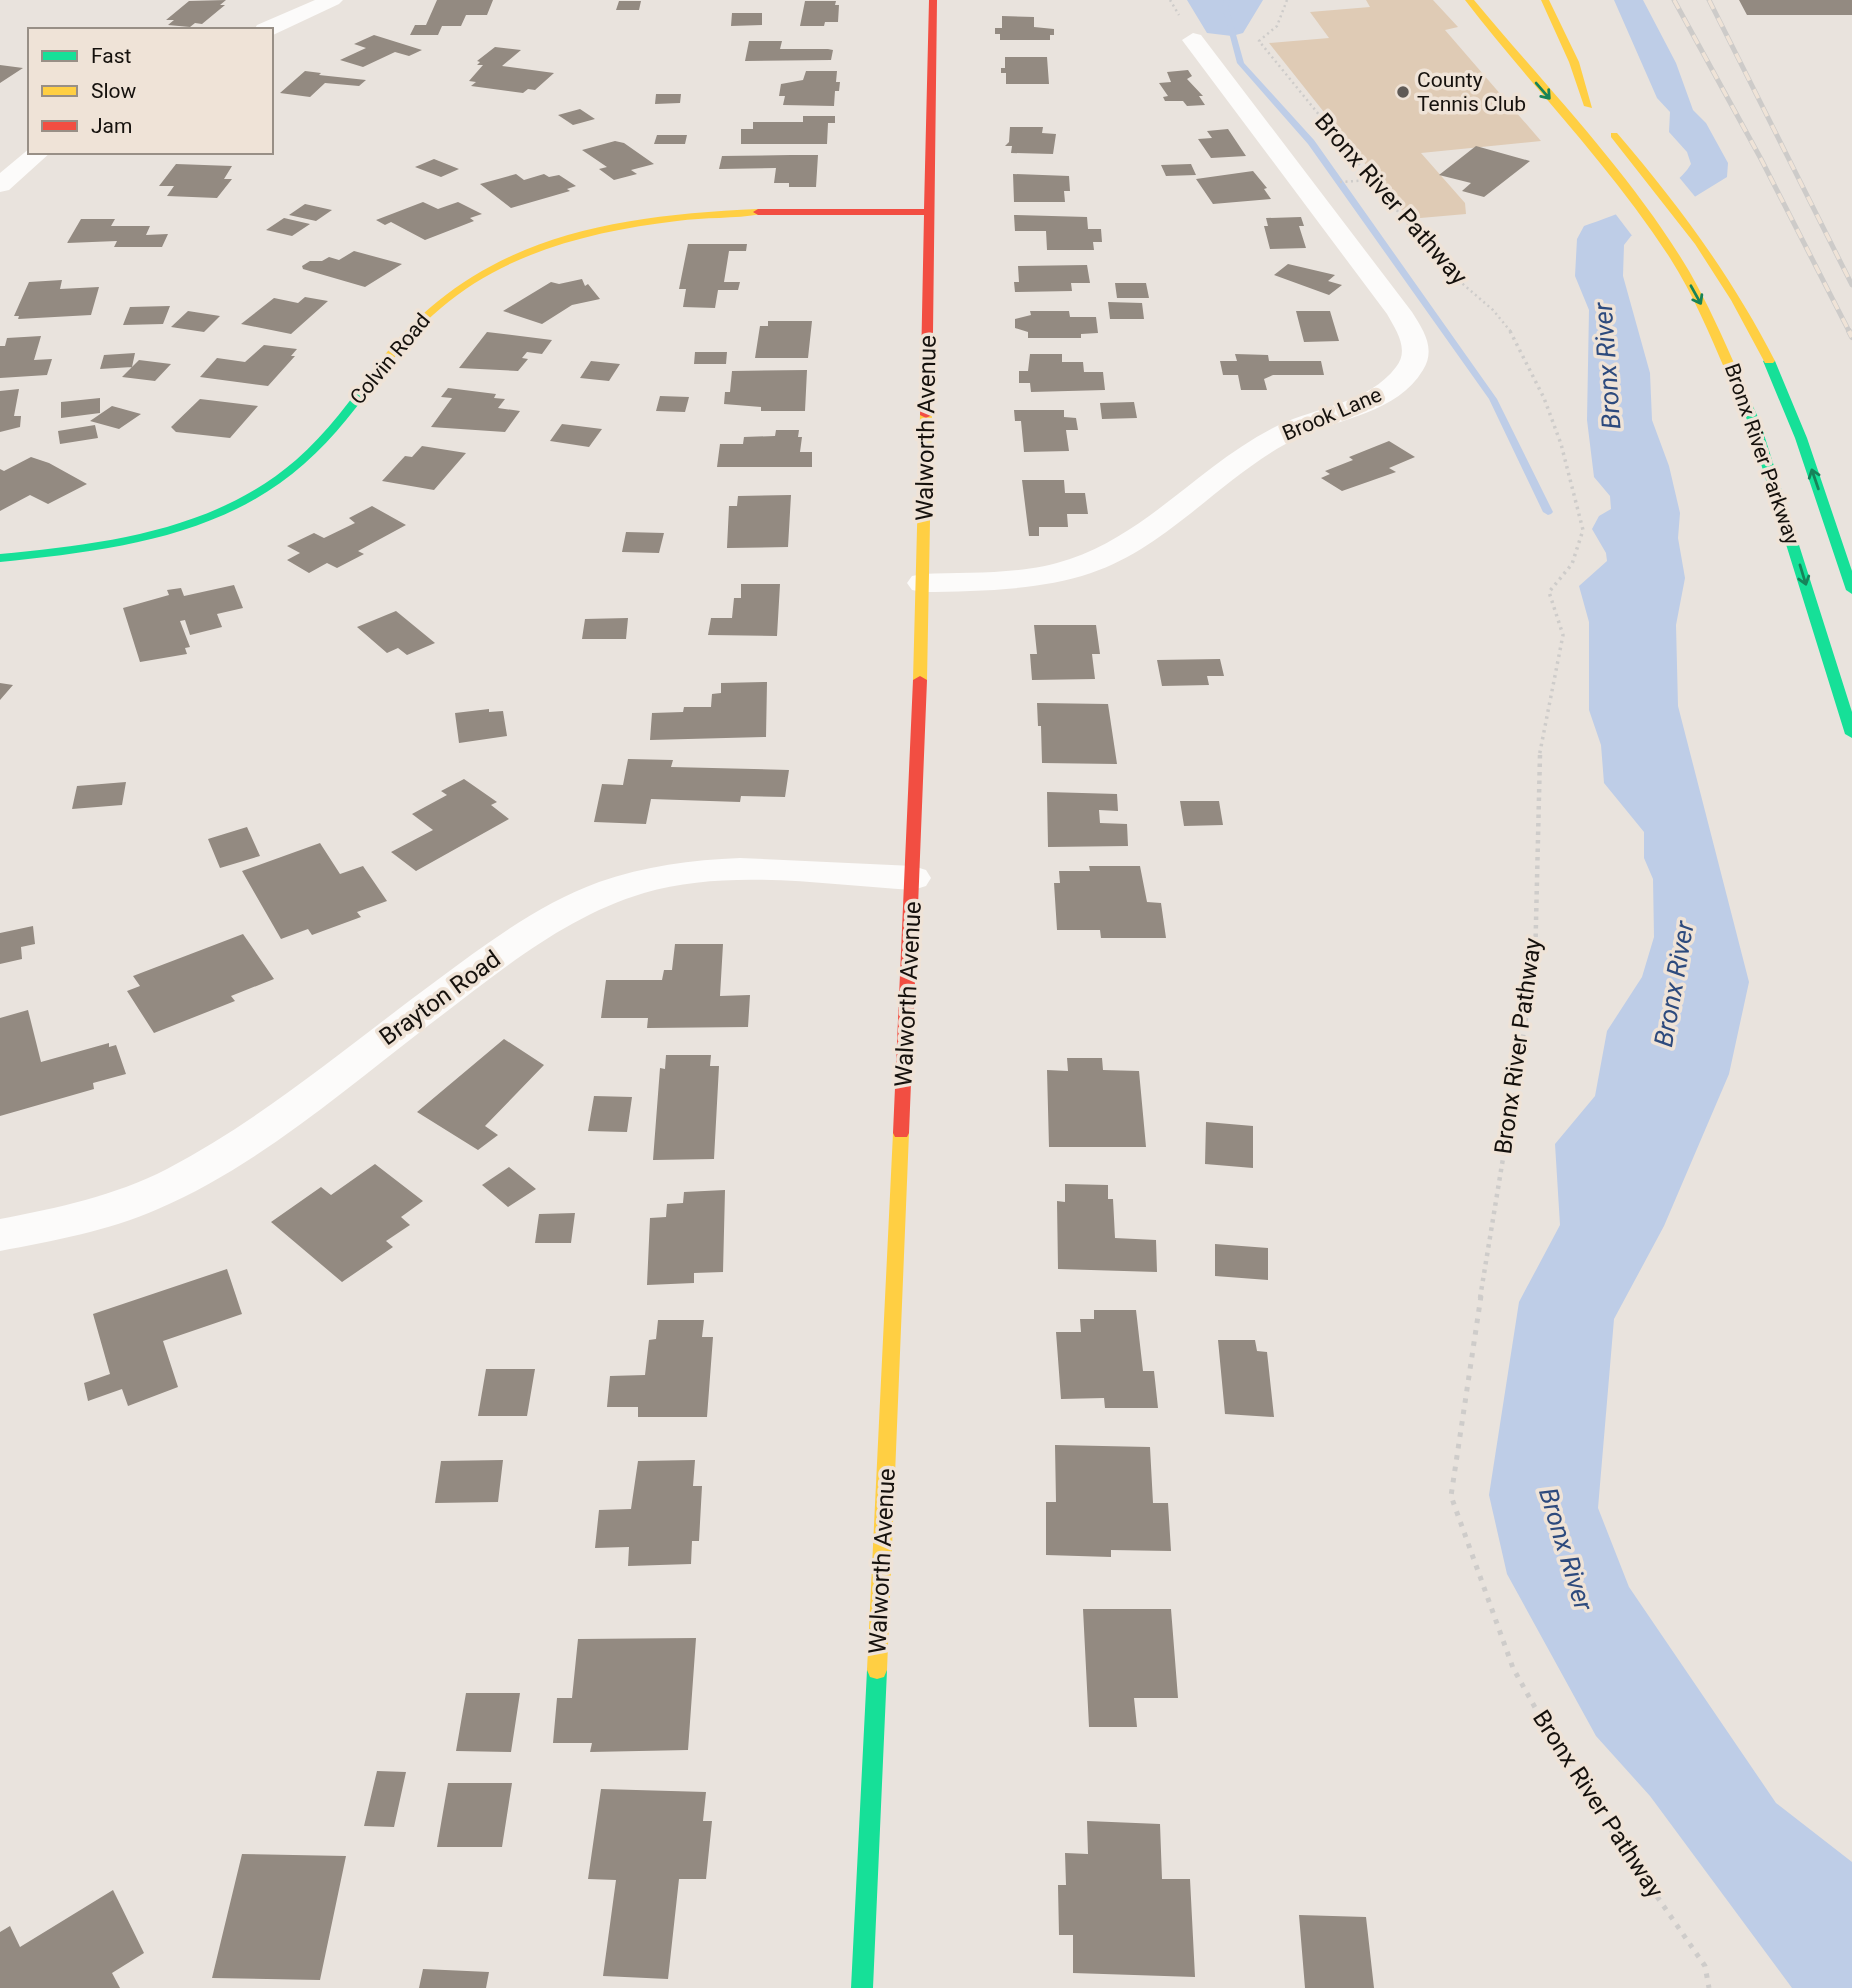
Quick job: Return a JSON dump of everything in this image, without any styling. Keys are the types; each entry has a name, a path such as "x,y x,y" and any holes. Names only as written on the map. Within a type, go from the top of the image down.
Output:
{"main road":[{"name":"Walworth Avenue","path":"862,1988 913,878 923,583 933,0"},
{"name":"Bronx River Parkway","path":"1469,0 1632,198 1704,309 1743,391 1852,734"},
{"path":"1545,0 1597,116"},
{"name":"Bronx River Parkway","path":"1556,69 1657,185 1734,296 1779,385 1852,590"},
{"name":"Colvin Road","path":"0,558 101,548 210,517 262,492 320,443 421,317 470,282 526,253 593,233 671,218 749,212 929,212"}],"street":[{"path":"269,28 332,0"},
{"name":"Brook Lane","path":"923,583 1025,577 1084,565 1136,538 1185,505 1219,473 1255,450 1289,432 1384,395 1409,369 1418,354 1416,342 1399,312 1193,40"},
{"path":"0,186 37,154"},
{"name":"Brayton Road","path":"0,1235 104,1211 142,1199 194,1174 263,1128 500,953 554,919 596,897 640,882 733,871 913,878"}],"path":[{"name":"Bronx River Pathway","path":"1287,0 1277,26 1259,38 1259,41 1443,267 1493,310 1516,338 1544,398 1561,444 1583,530 1572,564 1549,592 1563,635 1537,768 1535,964 1494,1207 1451,1496 1513,1668 1571,1772 1705,1966 1709,1988"},
{"path":"1334,182 1370,180"}],"shaded area":[{"name":"County Tennis Club","path":"1366,0 1433,0 1458,27 1445,30 1541,141 1421,153 1465,203 1466,214 1409,219 1269,43 1329,38 1310,12 1370,7"}],"water":[{"path":"1187,0 1263,0 1243,33 1232,36 1207,33"},
{"name":"Bronx River","path":"1614,0 1643,0 1676,63 1693,110 1706,123 1728,163 1727,177 1631,236 1624,245 1623,276 1650,373 1652,420 1669,466 1680,513 1678,538 1685,578 1676,625 1678,706 1749,982 1729,1074 1664,1226 1614,1319 1598,1508 1629,1587 1776,1803 1852,1862 1852,1988 1792,1988 1650,1796 1596,1736 1507,1574 1489,1495 1519,1302 1560,1225 1555,1144 1595,1096 1607,1031 1642,977 1654,937 1653,879 1644,858 1644,832 1604,783 1601,745 1589,710 1589,622 1579,586 1607,561 1606,553 1592,529 1599,516 1611,509 1610,496 1594,477 1587,420 1589,310 1575,276 1577,239 1584,226 1627,210 1658,194 1683,175 1691,164 1687,152 1669,132 1670,112 1657,98"}],"pier":[{"path":"1678,176 1697,199 1633,237 1614,212"}],"building":[{"path":"226,0 220,5 225,5 202,24 195,23 190,27 168,25 174,20 166,20 189,1"},
{"path":"437,0 493,0 487,15 466,15 461,26 442,26 438,35 410,35 415,25 426,25"},
{"path":"1739,0 1852,0 1852,15 1747,15"},
{"path":"619,1 641,1 639,10 616,10"},
{"path":"805,1 836,1 835,5 839,5 838,22 825,22 824,26 800,26"},
{"path":"732,13 762,13 762,25 731,26"},
{"path":"1002,16 1034,17 1034,27 1054,29 1054,35 1050,35 1050,40 1000,40 1000,34 995,34 995,28 1002,28"},
{"path":"374,35 422,50 409,56 395,52 363,67 340,60 366,48 354,44"},
{"path":"749,41 782,41 780,49 833,50 831,60 745,61"},
{"path":"495,47 521,50 502,66 554,73 535,90 528,89 523,93 471,86 476,82 469,81 483,65 477,65 480,62 477,61"},
{"path":"1005,57 1047,57 1049,84 1006,84 1006,73 1001,73 1001,68 1005,68"},
{"path":"0,65 23,68 0,83"},
{"path":"1188,70 1192,76 1187,79 1203,96 1199,96 1205,105 1187,106 1183,101 1165,101 1163,97 1168,96 1159,83 1171,82 1167,72"},
{"path":"305,71 366,80 359,86 325,83 310,97 280,93"},
{"path":"806,71 837,71 836,82 840,82 839,91 835,91 834,106 783,105 785,96 779,96 781,84 803,80"},
{"path":"656,94 681,94 680,103 655,104"},
{"path":"580,109 595,119 573,125 558,115"},
{"path":"803,116 835,116 835,123 828,123 827,144 741,144 741,129 753,129 753,122 803,122"},
{"path":"1010,127 1043,127 1042,133 1056,134 1053,154 1011,153 1012,146 1005,146 1009,142"},
{"path":"1228,129 1246,156 1211,158 1198,139 1212,138 1207,131"},
{"path":"657,135 687,135 685,144 654,144"},
{"path":"615,141 624,143 654,164 631,170 637,174 614,180 599,169 607,167 582,150"},
{"name":"County Tennis Club","path":"1476,146 1530,161 1484,197 1462,191 1471,183 1439,175"},
{"path":"818,155 816,187 789,187 789,183 774,183 776,168 719,169 722,156"},
{"path":"434,159 459,169 441,177 415,167"},
{"path":"176,164 232,166 224,179 232,179 217,198 167,196 174,186 159,186"},
{"path":"1191,164 1196,175 1166,176 1161,165"},
{"path":"1253,171 1267,188 1264,189 1271,199 1213,204 1196,179"},
{"path":"516,174 524,180 544,174 549,177 559,175 576,186 567,189 570,191 511,208 480,184"},
{"path":"1013,174 1069,176 1070,191 1064,191 1065,202 1014,202"},
{"path":"423,202 438,209 458,202 482,214 470,218 474,221 425,240 391,222 385,225 376,220"},
{"path":"305,204 332,210 316,221 289,215"},
{"path":"1014,215 1087,217 1088,229 1101,229 1102,242 1093,242 1094,250 1047,250 1046,231 1015,231"},
{"path":"1301,217 1304,226 1299,226 1306,248 1270,249 1264,226 1268,226 1266,218"},
{"path":"284,218 310,224 292,236 266,230"},
{"path":"81,219 115,219 111,226 150,226 146,235 168,234 162,247 114,247 117,241 67,243"},
{"path":"688,244 747,244 746,251 729,251 724,282 740,282 738,290 718,290 715,308 683,307 686,289 679,289"},
{"path":"354,251 402,264 365,287 303,269 302,266 310,261 322,261 329,257 339,260"},
{"path":"1288,264 1335,275 1328,281 1342,285 1329,295 1274,275"},
{"path":"1087,265 1090,283 1071,283 1072,291 1015,292 1014,282 1019,282 1018,266"},
{"path":"582,279 585,286 588,284 600,299 572,305 542,324 503,311 551,282 559,284"},
{"path":"62,280 60,289 99,287 91,315 18,319 19,316 14,316 29,282"},
{"path":"1115,283 1146,283 1149,298 1117,298"},
{"path":"305,297 328,301 291,334 241,324 274,298 298,303"},
{"path":"1108,302 1142,303 1144,319 1110,319"},
{"path":"170,306 163,324 123,325 130,307"},
{"path":"188,311 220,316 204,332 171,327"},
{"path":"1030,311 1069,311 1070,317 1096,317 1098,333 1081,334 1081,338 1028,338 1028,332 1015,328 1015,319 1031,315"},
{"path":"1296,311 1330,311 1339,341 1304,342"},
{"path":"768,321 812,321 808,358 755,358 760,326 768,326"},
{"path":"487,332 552,340 542,354 527,352 522,358 528,359 518,371 459,368"},
{"path":"41,336 34,360 52,359 47,375 0,378 0,346 5,346 7,338"},
{"path":"264,345 297,349 291,356 295,356 268,386 200,377 217,358 245,362"},
{"path":"695,352 727,352 726,364 694,364"},
{"path":"135,353 132,367 100,369 104,355"},
{"path":"1030,354 1062,354 1062,362 1083,362 1084,372 1103,372 1105,390 1031,392 1030,383 1019,383 1019,371 1028,371"},
{"path":"1235,354 1268,355 1269,361 1321,361 1324,375 1273,375 1264,379 1267,390 1241,390 1238,375 1223,375 1220,361 1237,361"},
{"path":"139,360 171,364 155,381 122,377"},
{"path":"591,361 620,364 609,381 580,378"},
{"path":"807,370 805,411 761,411 761,407 724,404 725,392 730,392 732,371"},
{"path":"448,388 496,394 494,398 505,399 498,408 520,411 505,432 431,427 452,398 441,397"},
{"path":"19,389 14,416 21,416 20,427 0,432 0,391"},
{"path":"660,396 689,397 685,412 656,411"},
{"path":"100,398 100,413 61,418 61,402"},
{"path":"200,399 258,406 230,438 176,432 171,427"},
{"path":"1134,402 1137,418 1102,419 1100,403"},
{"path":"112,406 141,414 119,429 90,421"},
{"path":"1014,410 1064,410 1064,417 1076,418 1078,430 1066,430 1069,451 1024,452 1021,421 1015,421"},
{"path":"562,424 602,429 589,447 550,441"},
{"path":"95,425 98,438 60,444 58,431"},
{"path":"776,430 799,430 798,437 802,437 800,452 812,452 812,467 717,467 720,444 743,444 744,437 775,436"},
{"path":"1389,441 1415,457 1389,468 1396,472 1342,491 1321,478 1330,474 1325,471 1353,460 1349,457"},
{"path":"422,446 466,453 434,490 382,481 405,456 412,457"},
{"path":"31,457 49,463 87,484 48,504 30,495 0,511 0,469 4,471"},
{"path":"1022,480 1064,480 1065,493 1085,493 1088,514 1067,514 1068,527 1039,527 1039,536 1029,536"},
{"path":"791,495 788,547 727,548 729,506 737,506 738,496"},
{"path":"372,506 406,525 358,551 364,554 337,568 327,563 309,573 287,560 300,553 287,546 314,533 324,538 355,523 349,518"},
{"path":"626,532 664,533 659,553 622,552"},
{"path":"741,584 780,584 777,636 708,635 711,618 732,618 734,598 741,598"},
{"path":"234,585 243,608 217,614 222,627 190,635 185,620 180,621 190,647 185,648 187,654 140,662 123,608 169,595 167,590 181,588 184,596"},
{"path":"396,611 435,643 407,655 398,648 387,653 357,627"},
{"path":"628,618 626,639 582,639 585,619"},
{"path":"1034,625 1096,625 1100,654 1092,654 1095,679 1032,680 1030,654 1037,654"},
{"path":"1220,659 1224,676 1207,676 1209,685 1162,686 1157,660"},
{"path":"767,682 766,737 650,740 652,713 683,712 684,707 711,707 712,694 721,693 721,683"},
{"path":"0,683 13,685 0,700"},
{"path":"1037,703 1108,704 1117,764 1042,763"},
{"path":"489,709 489,712 503,711 507,736 459,743 455,713"},
{"path":"628,759 673,760 671,767 789,770 785,797 741,796 740,802 651,799 646,824 594,822 602,784 623,785"},
{"path":"464,779 497,802 491,805 509,819 416,871 391,852 433,830 412,814 447,795 441,791"},
{"path":"126,782 122,805 72,809 77,786"},
{"path":"1047,792 1117,794 1118,811 1099,810 1100,823 1127,824 1128,846 1048,847"},
{"path":"1180,801 1219,801 1223,825 1184,826"},
{"path":"247,827 260,856 220,868 208,839"},
{"path":"320,843 340,874 363,866 387,901 357,912 361,917 312,935 308,929 281,939 242,871"},
{"path":"1089,866 1140,866 1147,902 1161,903 1166,938 1101,938 1100,930 1057,930 1054,883 1060,883 1059,871 1090,871"},
{"path":"33,926 35,944 21,947 22,959 0,964 0,933"},
{"path":"243,934 274,979 231,996 235,1001 154,1033 127,991 140,986 133,976"},
{"path":"675,944 723,944 720,996 750,995 748,1027 647,1028 648,1018 601,1018 606,980 662,980 664,970 672,970"},
{"path":"28,1010 41,1062 109,1043 109,1047 116,1045 126,1074 93,1083 94,1089 0,1116 0,1018"},
{"path":"504,1039 544,1065 485,1126 498,1135 478,1150 417,1112"},
{"path":"666,1055 711,1055 710,1066 719,1066 714,1159 653,1160 660,1068 665,1069"},
{"path":"1067,1058 1102,1058 1103,1070 1139,1071 1146,1147 1049,1147 1047,1070 1068,1071"},
{"path":"594,1096 632,1097 627,1132 588,1131"},
{"path":"1206,1122 1253,1126 1253,1168 1205,1164"},
{"path":"375,1164 423,1201 401,1217 410,1225 386,1241 393,1247 342,1282 271,1222 321,1187 331,1195"},
{"path":"509,1167 536,1189 508,1207 482,1185"},
{"path":"1065,1184 1108,1185 1108,1199 1113,1199 1115,1238 1156,1240 1157,1272 1058,1269 1057,1201 1065,1202"},
{"path":"725,1190 723,1272 694,1273 694,1283 647,1285 650,1218 666,1217 667,1204 683,1203 684,1192"},
{"path":"575,1213 571,1243 535,1243 539,1214"},
{"path":"1215,1244 1268,1248 1268,1280 1215,1276"},
{"path":"227,1269 242,1314 163,1341 178,1387 128,1406 122,1389 88,1401 84,1383 110,1374 93,1314"},
{"path":"1094,1310 1136,1310 1143,1371 1154,1371 1158,1408 1105,1408 1104,1398 1061,1399 1056,1332 1081,1332 1080,1319 1094,1319"},
{"path":"658,1320 704,1320 702,1337 713,1337 707,1417 638,1417 638,1407 607,1407 610,1376 645,1375 649,1340 656,1339"},
{"path":"1218,1340 1255,1340 1257,1351 1267,1352 1274,1417 1225,1414"},
{"path":"486,1369 535,1369 527,1416 478,1416"},
{"path":"1055,1445 1150,1447 1153,1503 1168,1503 1171,1551 1111,1550 1111,1557 1046,1555 1046,1502 1056,1502"},
{"path":"503,1460 498,1502 435,1503 441,1461"},
{"path":"695,1460 693,1486 702,1486 699,1541 692,1541 691,1564 628,1566 629,1547 595,1548 599,1510 631,1509 638,1461"},
{"path":"1083,1609 1171,1609 1178,1698 1134,1698 1137,1727 1089,1727"},
{"path":"696,1638 688,1750 590,1752 592,1743 553,1743 557,1698 572,1698 578,1639"},
{"path":"466,1693 520,1693 511,1752 456,1751"},
{"path":"377,1771 406,1772 394,1827 364,1826"},
{"path":"448,1783 512,1783 502,1847 437,1847"},
{"path":"601,1789 706,1792 703,1821 712,1821 706,1879 679,1879 668,1979 603,1976 616,1880 588,1879"},
{"path":"1087,1821 1160,1824 1162,1879 1190,1879 1195,1977 1073,1973 1073,1935 1059,1935 1058,1885 1066,1885 1065,1853 1088,1854"},
{"path":"242,1854 346,1856 320,1980 212,1978"},
{"path":"113,1890 144,1953 112,1973 120,1988 0,1988 0,1932 10,1926 20,1947"},
{"path":"1299,1915 1366,1917 1374,1988 1305,1988"},
{"path":"423,1969 489,1972 486,1988 419,1988"}],"waterway":[{"path":"1227,0 1225,6 1241,63 1311,142 1493,399 1548,512"}],"railway":[{"path":"1674,0 1761,159 1850,333"},
{"path":"1709,0 1852,285"},
{"path":"1850,333 1852,337"}],"traffic: fast":[{"path":"1769,361 1801,438 1852,590"},
{"path":"0,558 75,550 151,536 223,511 256,494 301,461 337,423 380,369"},
{"path":"1732,372 1754,422 1852,734"},
{"path":"862,1988 877,1670"}],"traffic: slow":[{"path":"1469,0 1603,159 1653,224 1691,286 1732,372"},
{"path":"1545,0 1574,62 1589,106"},
{"path":"1614,135 1658,188 1719,271 1769,361"},
{"path":"380,369 411,331 446,298 478,276 514,258 554,243 636,223 758,212"},
{"path":"920,680 926,415"},
{"path":"877,1670 901,1133"}],"traffic: jam":[{"path":"926,415 933,0"},
{"path":"758,212 929,212"},
{"path":"901,1133 920,680"}],"place":[{"name":"County Tennis Club","path":"1403,92"}]}
